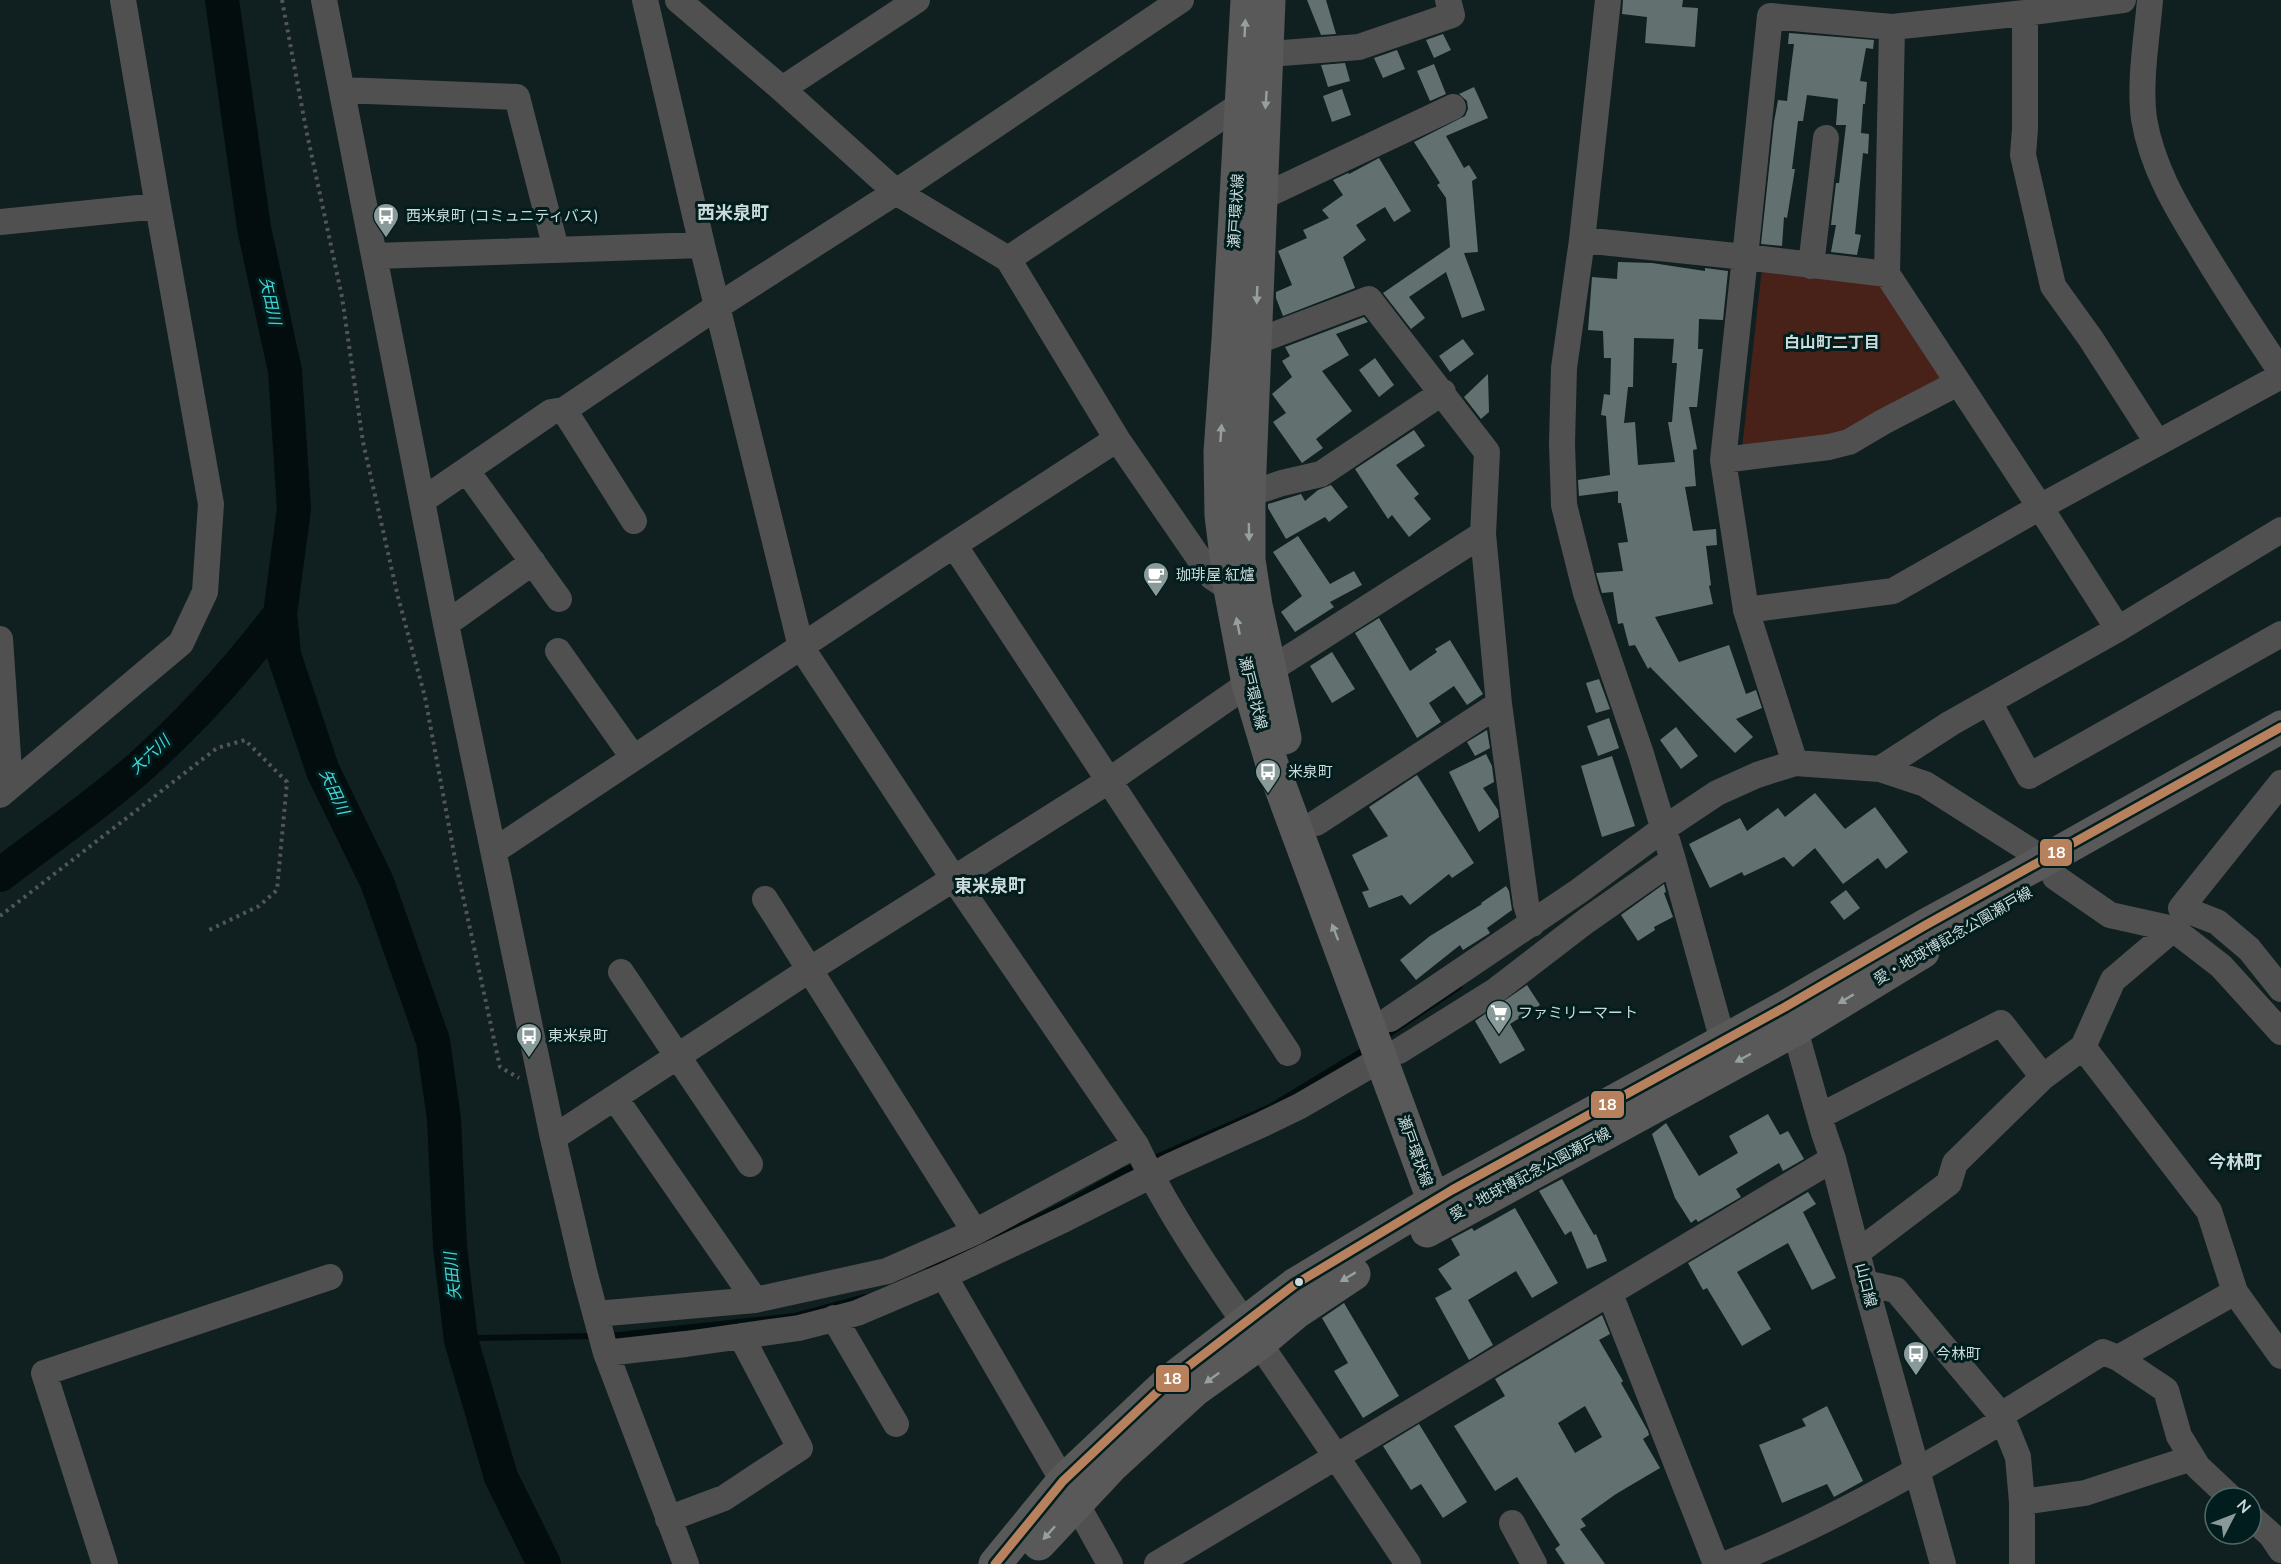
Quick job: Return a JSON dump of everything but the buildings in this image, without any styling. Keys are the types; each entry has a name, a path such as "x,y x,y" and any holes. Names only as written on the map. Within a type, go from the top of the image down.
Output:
{"main road":[{"name":"瀬戸環状線","path":"1247,0 1243,103 1220,452 1221,515 1230,589 1259,677 1390,1019 1390,1055"},
{"name":"瀬戸環状線","path":"1269,0 1269,54 1260,198 1249,494 1249,560 1259,677 1272,764 1368,1020 1390,1055 1446,1203"},
{"name":"愛・地球博記念公園瀬戸線","path":"995,1564 1070,1492 1169,1381 1252,1334 1294,1285 1790,1019 1925,951 2050,868 2281,726"},
{"name":"愛・地球博記念公園瀬戸線","path":"2050,868 2281,753"},
{"name":"愛・地球博記念公園瀬戸線","path":"1446,1203 1723,1041 1790,1019"},
{"name":"愛・地球博記念公園瀬戸線","path":"1022,1564 1070,1492"}],"street":[{"path":"5,791 181,643 204,592 211,504 123,0"},
{"path":"324,0 446,624 553,1138 601,1335 686,1564"},
{"path":"645,0 702,245 801,647 954,879 1136,1144 1150,1175 1252,1334 1408,1564"},
{"path":"678,0 783,89 896,192 1008,259 1117,439 1212,577 1230,589"},
{"path":"783,89 917,0"},
{"path":"423,500 551,412 564,410 718,306 896,192 1181,0"},
{"path":"1269,54 1359,47 1452,15 1448,0"},
{"path":"1608,0 1582,240 1564,368 1562,443 1564,505 1586,593 1637,742 1673,860 1723,1041"},
{"path":"1795,763 1746,610 1723,460 1770,16 1892,27 2123,0"},
{"path":"1746,610 1893,591 2281,374 2174,203 2156,166 2144,118 2144,76 2150,0"},
{"path":"2025,13 2023,155 2053,286 2091,339 2157,442"},
{"path":"1892,27 1887,274 2118,629"},
{"path":"343,90 517,97 556,249"},
{"path":"1008,259 1243,103"},
{"path":"1260,198 1452,107"},
{"path":"1811,266 1826,138"},
{"path":"0,222 158,206"},
{"path":"1582,240 1887,274"},
{"path":"375,256 702,245"},
{"path":"1255,342 1369,298 1487,452 1483,534 1499,704 1526,904 1532,924"},
{"path":"1723,460 1829,447 1850,442 1883,422 1959,383"},
{"path":"1249,494 1320,474 1443,392"},
{"path":"564,410 634,521"},
{"path":"494,851 1117,439"},
{"path":"467,471 559,599"},
{"path":"553,1138 809,970 1110,780 1259,677 1483,534"},
{"path":"1880,768 1989,702 2278,538"},
{"path":"954,545 1288,1053"},
{"path":"446,624 533,562"},
{"path":"1989,702 2029,776 2281,634"},
{"path":"0,639 5,791"},
{"path":"558,651 633,757"},
{"path":"1316,823 1499,704"},
{"path":"1390,1019 1532,924 1663,829 1717,793 1757,775 1795,763 1880,768 1925,784 2050,868 2110,915 2173,929 2221,966 2281,1032"},
{"path":"2281,783 2181,908 2217,922 2249,949 2281,989"},
{"path":"601,1335 741,1336 799,1328 857,1313 944,1276 1065,1219 1150,1175 1300,1106 1390,1055 1495,992 1586,921 1673,860"},
{"path":"765,899 975,1232"},
{"path":"1858,1252 1949,1183 1955,1163 2043,1077 2083,1047 2113,980 2173,929"},
{"path":"621,972 750,1164"},
{"name":"山口線","path":"1790,1019 1833,1159 1943,1564"},
{"path":"1820,1116 2001,1023 2043,1077"},
{"path":"2083,1047 2209,1211 2235,1292 2281,1356"},
{"path":"615,1098 755,1300"},
{"path":"601,1335 887,1271 975,1232 1136,1144"},
{"path":"1157,1564 1833,1159"},
{"path":"944,1276 1110,1564"},
{"path":"105,1564 44,1373 330,1277"},
{"path":"1865,1283 1896,1290 2002,1418 2018,1457 2022,1502 2022,1564"},
{"path":"2118,1358 2235,1292"},
{"path":"1610,1294 1716,1564"},
{"path":"834,1318 896,1424"},
{"path":"668,1519 724,1498 800,1448 741,1336"},
{"path":"1726,1564 1780,1542 1918,1471 2103,1352 2118,1358 2166,1390 2179,1436 2198,1467 2218,1486"},
{"path":"2022,1502 2085,1493 2193,1458"},
{"path":"1512,1523 1534,1564"},
{"path":"2263,1528 2281,1550"}],"path":[{"path":"282,0 306,129 342,297 363,442 398,597 424,697 456,864 500,1067 517,1079 540,1076"},
{"path":"0,916 217,748 245,740 287,782 277,890 259,906 207,931"}],"shaded area":[{"path":"1762,268 1893,283 1954,379 1853,433 1742,449"}],"waterway":[{"name":"矢田川","path":"222,0 254,228 285,371 294,509 280,614 284,655 323,771 377,882 433,1041 444,1119 450,1247 461,1340 501,1477 544,1564"},
{"name":"大六川","path":"0,875 141,766 214,693 280,614"},
{"path":"1383,1038 1459,987"},
{"path":"1150,1160 1270,1107 1367,1048"},
{"path":"929,1269 1069,1202 1123,1171 1140,1164"},
{"path":"609,1336 795,1316 865,1297"},
{"path":"461,1340 595,1336"}],"transit line":[{"name":"18","path":"995,1564 1063,1481 1169,1381 1294,1285 1452,1190 1785,1007 1924,926 2281,727"}],"place":[{"name":"西米泉町 (コミュニティバス)","path":"386,239"},
{"name":"珈琲屋 紅爐","path":"1156,598"},
{"name":"米泉町","path":"1268,795"},
{"name":"ファミリーマート","path":"1499,1036"},
{"name":"東米泉町","path":"529,1059"},
{"name":"今林町","path":"1916,1377"}],"district":[{"name":"西米泉町","path":"733,213"},
{"name":"白山町二丁目","path":"1832,343"},
{"name":"東米泉町","path":"990,886"},
{"name":"今林町","path":"2235,1162"}]}
